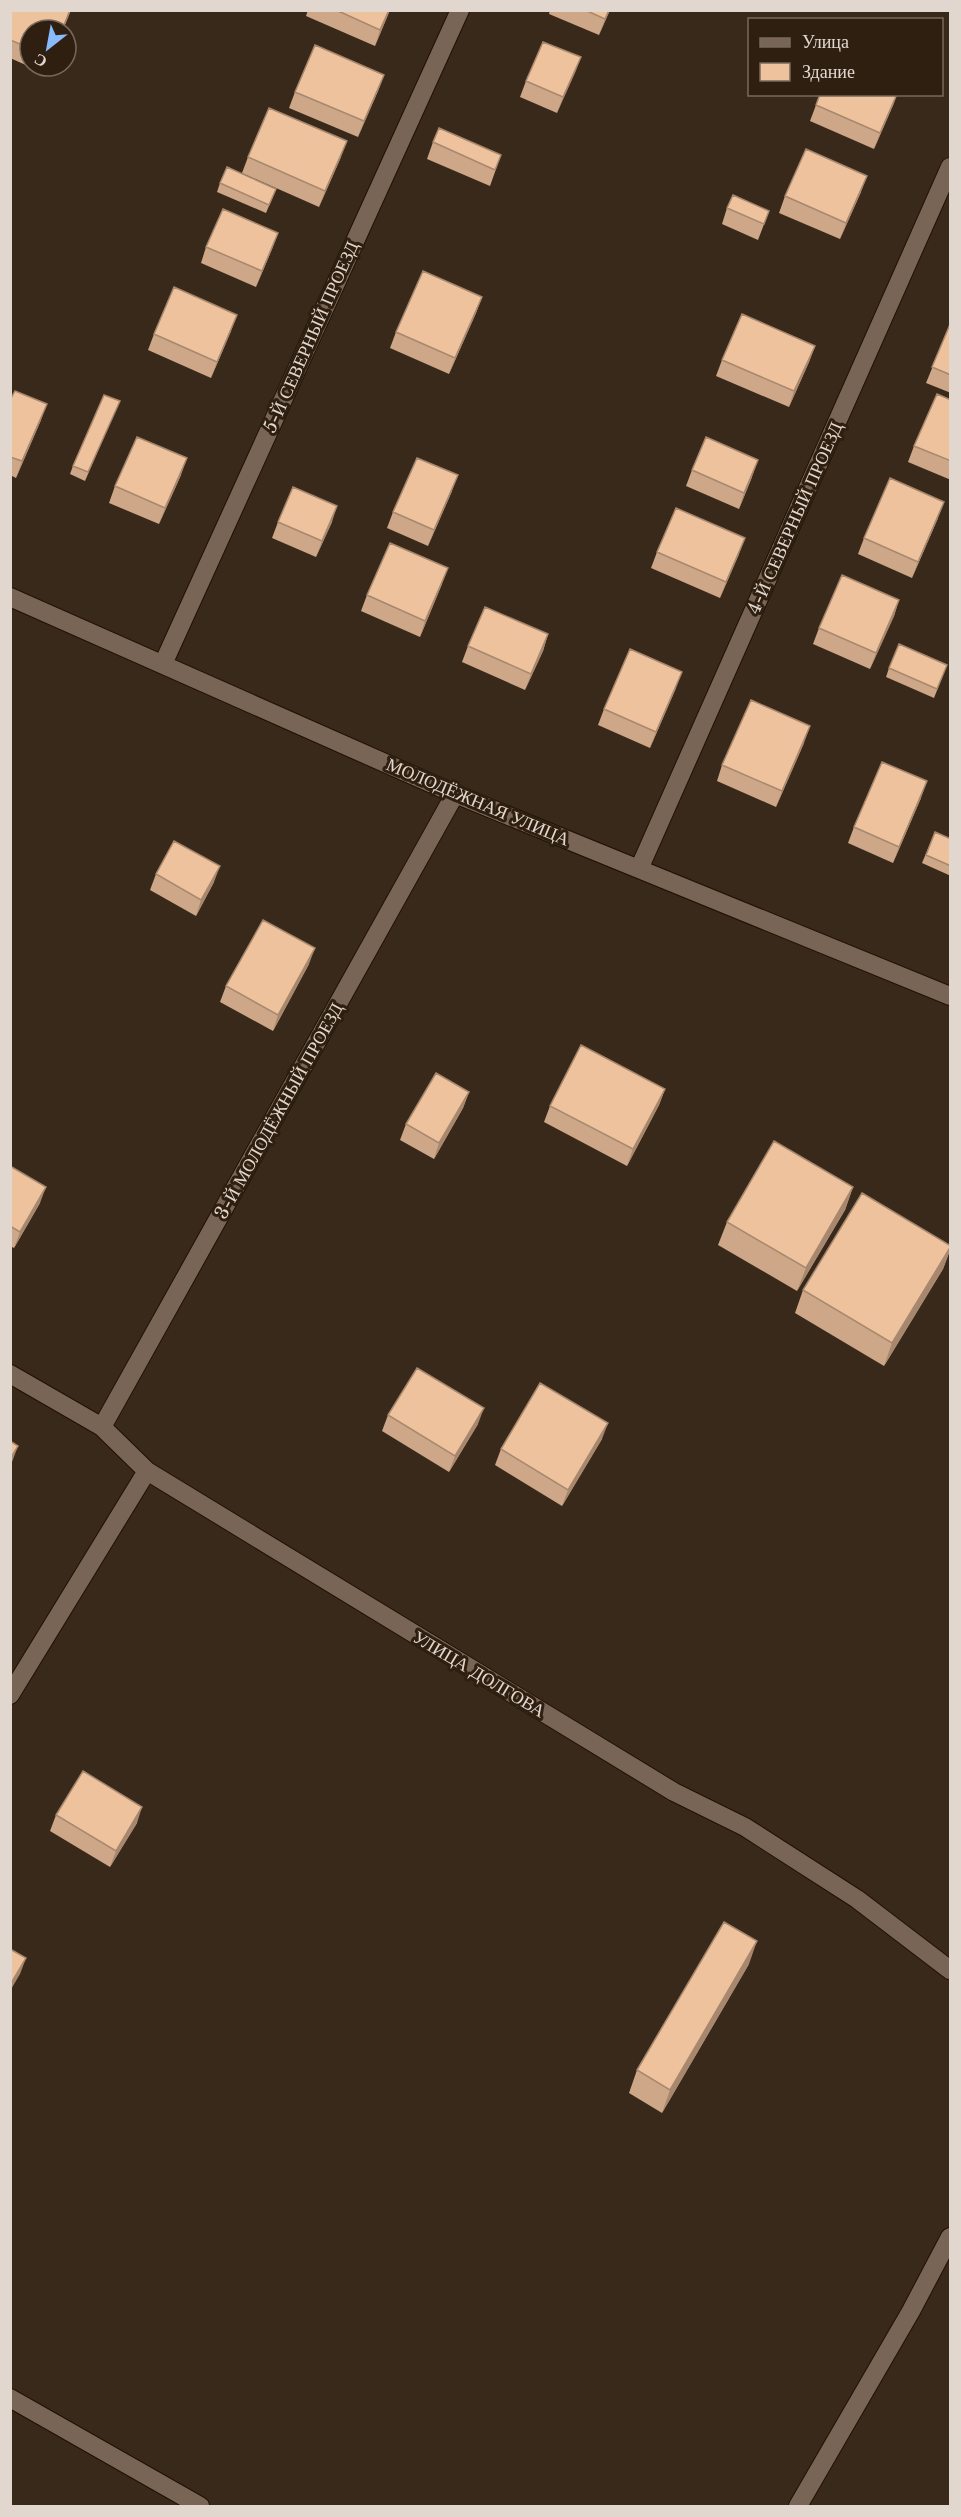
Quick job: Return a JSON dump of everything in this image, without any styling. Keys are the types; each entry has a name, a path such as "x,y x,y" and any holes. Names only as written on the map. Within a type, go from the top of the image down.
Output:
{"street":[{"name":"5-Й СЕВЕРНЫЙ ПРОЕЗД","path":"163,664 460,10"},
{"name":"4-Й СЕВЕРНЫЙ ПРОЕЗД","path":"639,869 951,167"},
{"name":"МОЛОДЁЖНАЯ УЛИЦА","path":"10,597 455,794 951,996"},
{"name":"3-Й МОЛОДЁЖНЫЙ ПРОЕЗД","path":"102,1427 455,794"},
{"name":"УЛИЦА ДОЛГОВА","path":"10,1374 102,1427 147,1471 674,1792 745,1827 857,1899 951,1970"},
{"path":"10,1695 147,1471"},
{"path":"798,2506 911,2311 951,2237"},
{"path":"10,2398 200,2506"}],"building":[{"path":"10,10 70,10 67,18 18,18 18,43 10,40"},
{"path":"336,10 389,10 380,30"},
{"path":"585,10 609,10 605,19"},
{"path":"543,42 581,57 563,97 526,81"},
{"path":"315,45 384,75 364,121 295,92"},
{"path":"819,96 896,96 880,133 816,105"},
{"path":"269,108 347,141 325,191 248,157"},
{"path":"439,128 501,155 495,170 433,142"},
{"path":"806,149 867,176 846,223 785,196"},
{"path":"227,167 276,189 269,205 220,183"},
{"path":"733,195 769,211 764,224 727,208"},
{"path":"223,209 278,233 262,271 206,247"},
{"path":"423,271 482,297 455,358 396,332"},
{"path":"174,287 237,315 217,362 154,334"},
{"path":"742,314 815,346 794,391 722,360"},
{"path":"951,322 951,375 932,367"},
{"path":"15,391 47,404 22,461 10,457 10,400"},
{"path":"937,394 951,400 951,461 914,446"},
{"path":"104,395 120,401 88,472 73,466"},
{"path":"137,437 187,458 165,508 115,486"},
{"path":"706,437 758,460 744,493 692,470"},
{"path":"417,458 458,475 434,530 393,512"},
{"path":"890,478 944,502 918,562 864,538"},
{"path":"293,487 337,506 322,541 278,522"},
{"path":"676,508 745,538 726,582 657,552"},
{"path":"390,543 448,568 425,621 367,595"},
{"path":"842,575 899,600 876,653 819,628"},
{"path":"485,607 548,634 531,674 468,646"},
{"path":"899,644 947,665 937,689 889,668"},
{"path":"630,649 682,672 656,732 604,709"},
{"path":"751,700 810,726 782,791 722,765"},
{"path":"882,762 927,781 899,847 854,827"},
{"path":"935,832 951,839 951,866 926,855"},
{"path":"174,841 220,866 201,900 156,874"},
{"path":"263,920 315,948 278,1015 226,986"},
{"path":"581,1045 665,1089 633,1149 550,1106"},
{"path":"436,1073 469,1092 439,1143 406,1124"},
{"path":"774,1141 853,1187 806,1268 727,1222"},
{"path":"10,1166 46,1187 20,1232 10,1226"},
{"path":"862,1193 951,1246 892,1343 803,1290"},
{"path":"417,1368 484,1408 455,1456 388,1415"},
{"path":"540,1383 608,1423 568,1490 501,1449"},
{"path":"10,1441 18,1446 10,1459"},
{"path":"83,1771 142,1807 116,1851 56,1815"},
{"path":"724,1922 757,1941 670,2090 637,2070"},
{"path":"10,1949 26,1958 10,1985"}]}
